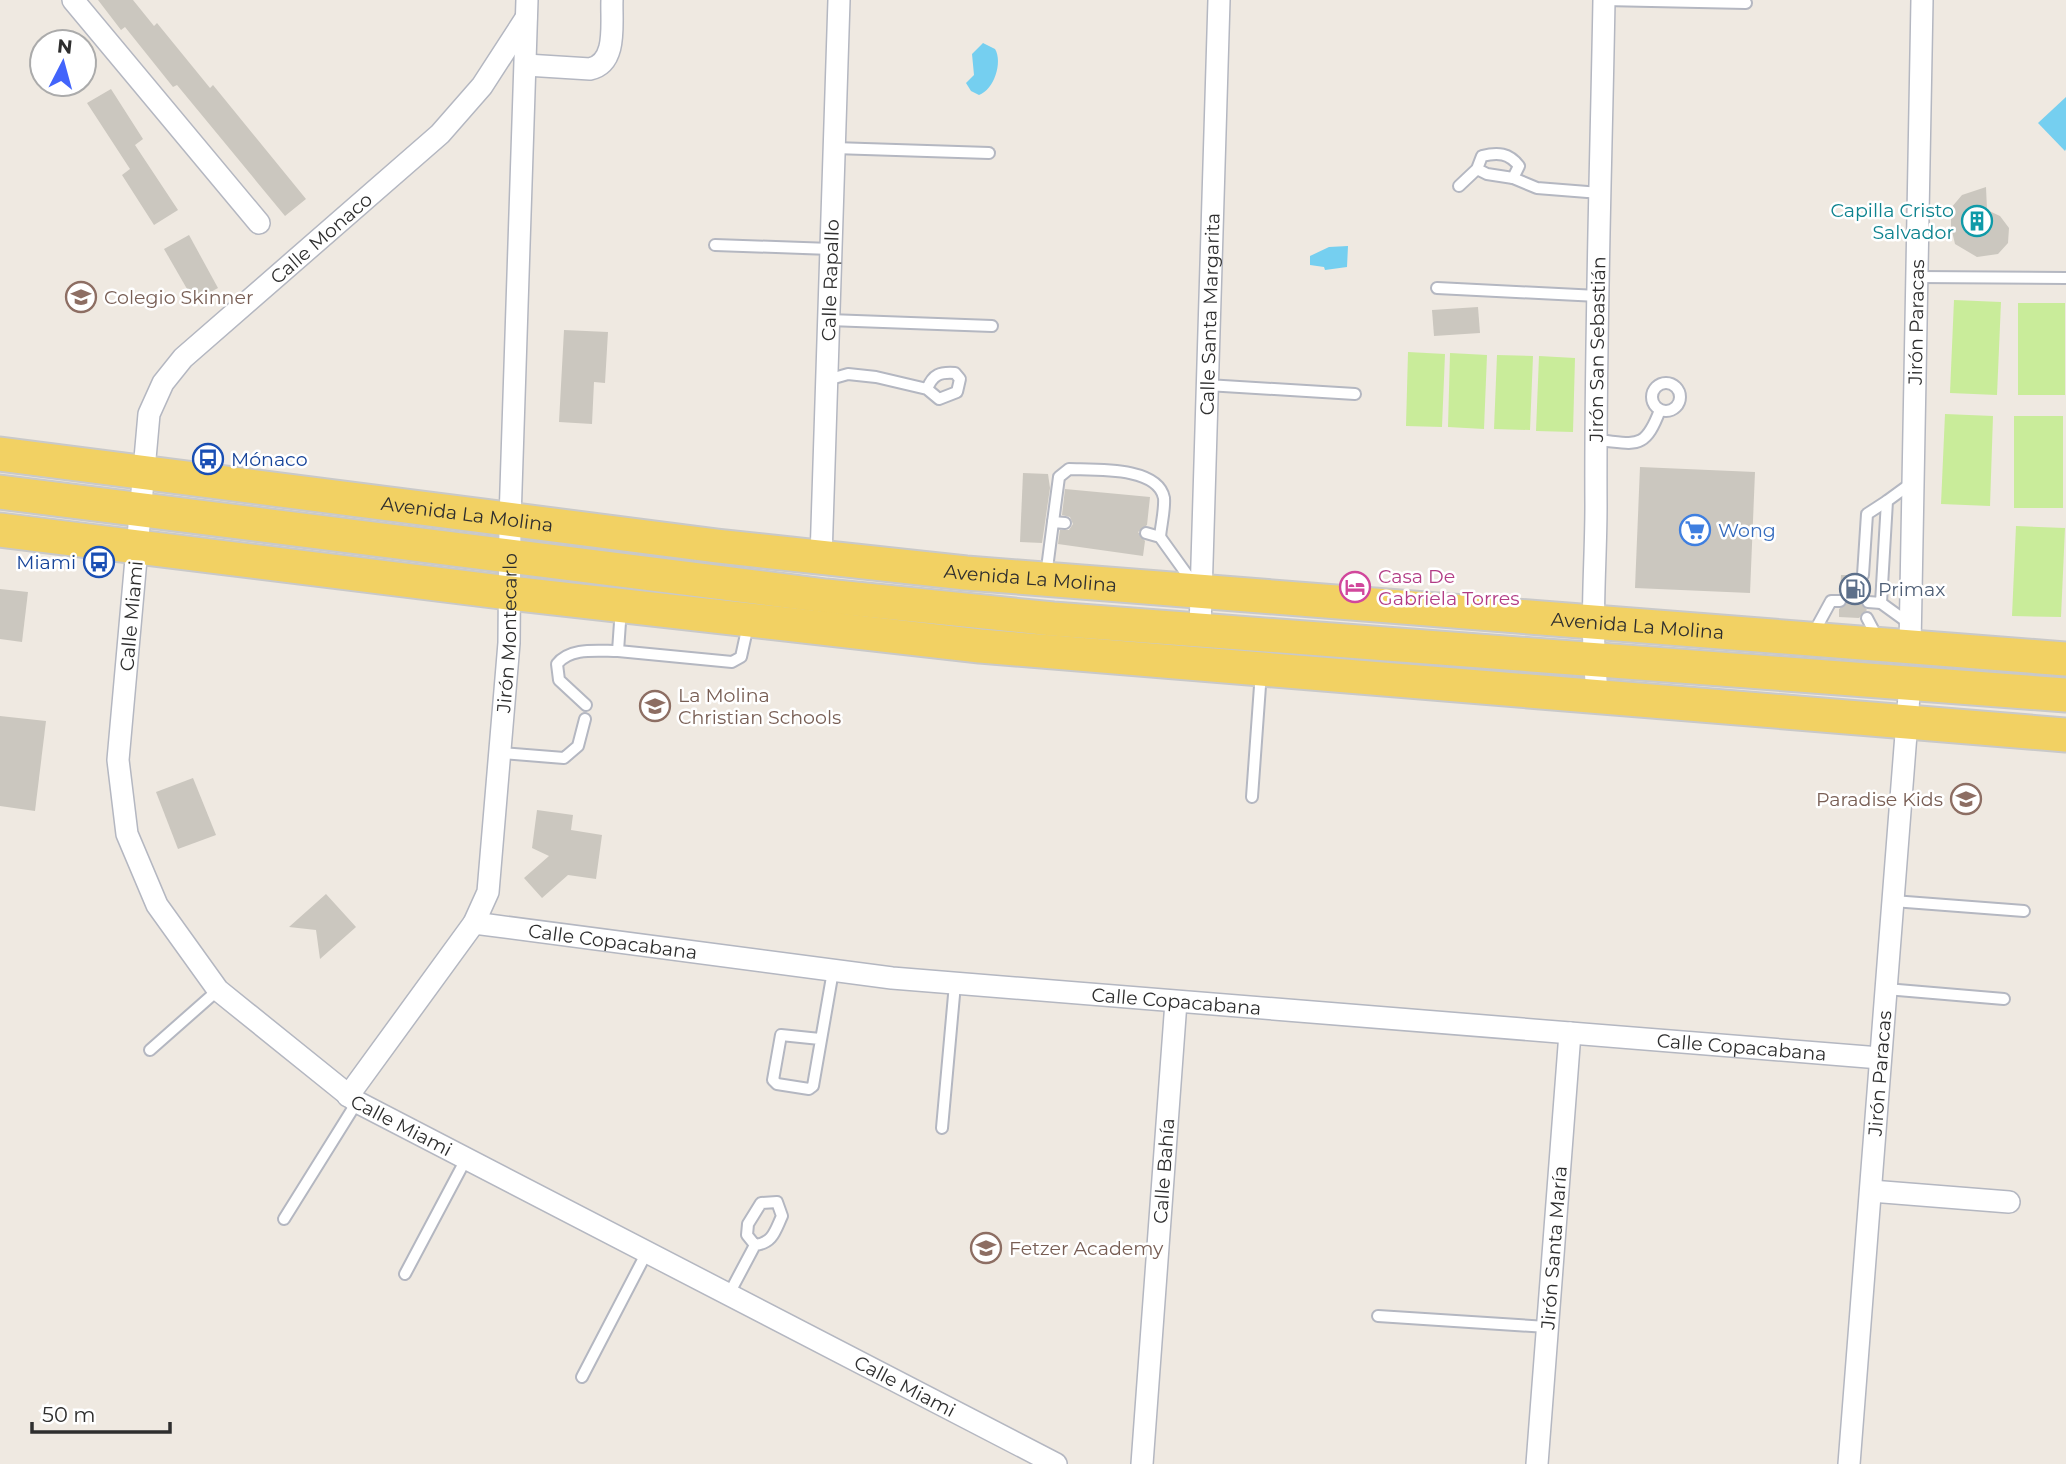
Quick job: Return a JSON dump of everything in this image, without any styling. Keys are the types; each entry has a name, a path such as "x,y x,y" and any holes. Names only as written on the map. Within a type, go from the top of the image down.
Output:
{"main road":[{"name":"Avenida La Molina","path":"0,454 821,558 1201,593 1811,638 1892,634 2066,659"},
{"name":"Avenida La Molina","path":"0,492 839,597 1053,619 2065,696"},
{"path":"0,530 509,593 980,646 2066,735"},
{"path":"1892,634 2002,691"},
{"path":"1748,670 1811,638"}],"street":[{"path":"73,0 259,223"},
{"path":"526,65 590,69 600,67 610,48 612,0"},
{"name":"Calle Rapallo","path":"821,558 839,0"},
{"name":"Calle Santa Margarita","path":"1200,629 1219,0"},
{"name":"Jirón San Sebastián","path":"1598,697 1593,658 1604,0"},
{"name":"Jirón Paracas","path":"1892,634 1913,482 1922,0"},
{"name":"Jirón Montecarlo","path":"353,1099 474,923 488,892 509,643 510,520 527,9"},
{"name":"Calle Monaco","path":"140,509 149,414 172,370 440,134 482,86 527,9"},
{"name":"Calle Miami","path":"140,509 118,760 127,834 157,905 218,989 353,1099 1056,1464"},
{"name":"Jirón Paracas","path":"1849,1464 1910,683"},
{"name":"Calle Copacabana","path":"474,923 833,971 955,984 1880,1058"},
{"name":"Calle Bahía","path":"1142,1464 1176,1002"},
{"name":"Jirón Santa María","path":"1537,1464 1570,1033"},
{"path":"1871,1191 2009,1202"}],"lane":[{"path":"1604,0 1746,3"},
{"path":"834,148 989,153"},
{"path":"1458,186 1477,169 1482,156 1495,152 1512,157 1519,166 1513,177"},
{"path":"1477,169 1487,174 1513,177 1537,188 1600,193"},
{"path":"715,245 831,249"},
{"path":"1917,277 2066,278"},
{"path":"1437,288 1598,296"},
{"path":"829,320 992,326"},
{"path":"827,380 848,374 927,389"},
{"path":"1207,384 1355,394"},
{"path":"1595,440 1643,440 1650,435 1660,410"},
{"path":"1046,580 1059,477 1069,469 1125,472 1143,476 1156,485 1164,497 1160,537"},
{"path":"1863,575 1867,514 1913,482"},
{"path":"1887,501 1881,603 1892,634"},
{"path":"1053,522 1065,523"},
{"path":"1146,533 1160,537 1201,593"},
{"path":"1811,638 1831,601 1840,601"},
{"path":"1868,602 1881,603"},
{"path":"618,651 621,606"},
{"path":"586,705 559,680 557,664 564,655 576,652 618,651 733,662 741,657 748,620"},
{"path":"1252,797 1261,670"},
{"path":"501,753 564,758 578,746 585,719"},
{"path":"1893,901 2024,911"},
{"path":"820,1040 781,1035 773,1080 777,1084 809,1089 813,1086 833,971"},
{"path":"942,1128 955,984"},
{"path":"150,1050 218,989"},
{"path":"1886,989 2004,999"},
{"path":"284,1219 353,1099"},
{"path":"405,1274 466,1159"},
{"path":"729,1294 755,1245"},
{"path":"582,1377 647,1252"},
{"path":"1378,1316 1548,1327"}],"green space":[{"path":"1954,300 2001,302 1997,395 1950,393"},
{"path":"2018,303 2065,303 2065,395 2018,395"},
{"path":"1408,352 1445,354 1442,427 1406,426"},
{"path":"1450,353 1487,355 1484,429 1448,427"},
{"path":"1497,355 1533,356 1530,430 1494,429"},
{"path":"1539,356 1575,358 1573,432 1536,431"},
{"path":"1945,414 1993,416 1990,506 1941,504"},
{"path":"2014,416 2063,416 2063,508 2014,508"},
{"path":"2016,526 2065,528 2061,617 2012,616"}],"water":[{"path":"983,43 995,49 998,61 993,82 979,95 971,91 966,83 974,75 972,54"},
{"path":"2066,97 2066,149 2065,151 2038,123"},
{"path":"1348,246 1347,267 1325,270 1324,267 1310,265 1310,256 1329,247"}],"building":[{"path":"98,0 133,0 154,26 157,23 210,88 213,85 306,199 285,216 177,85 173,87 125,27 121,30"},
{"path":"111,89 143,139 135,145 178,210 154,225 122,175 130,169 87,103"},
{"name":"Capilla Cristo Salvador","path":"1986,187 1987,210 2000,216 2009,228 2008,243 1998,254 1977,257 1955,244 1951,208 1962,195"},
{"path":"189,235 218,288 194,301 164,249"},
{"path":"1478,307 1480,333 1434,336 1432,310"},
{"path":"564,330 608,332 605,383 594,382 592,424 559,422"},
{"name":"Wong","path":"1640,467 1755,472 1750,593 1635,588"},
{"path":"1023,473 1048,474 1050,488 1042,543 1020,542"},
{"path":"1065,489 1150,497 1147,525 1138,532 1145,541 1143,556 1058,544 1060,530 1069,530 1073,524 1070,517 1062,515"},
{"name":"Primax","path":"1841,575 1855,575 1862,583 1869,580 1868,594 1860,602 1867,610 1859,618 1839,617 1839,609 1848,602 1840,593"},
{"path":"0,589 28,592 22,642 0,639"},
{"path":"0,716 46,721 35,811 0,806"},
{"path":"193,778 216,835 178,849 156,792"},
{"path":"537,810 573,815 571,830 602,835 596,879 568,875 542,898 524,878 549,856 532,848"},
{"path":"326,894 356,927 320,959 316,930 289,927"}],"place":[{"name":"Capilla Cristo Salvador","path":"1977,221"},
{"name":"Colegio Skinner","path":"81,297"},
{"name":"Mónaco","path":"208,459"},
{"name":"Wong","path":"1695,530"},
{"name":"Miami","path":"99,562"},
{"name":"Casa De Gabriela Torres","path":"1355,587"},
{"name":"Primax","path":"1855,589"},
{"name":"La Molina Christian Schools","path":"655,706"},
{"name":"Paradise Kids","path":"1966,799"},
{"name":"Fetzer Academy","path":"986,1248"}]}
